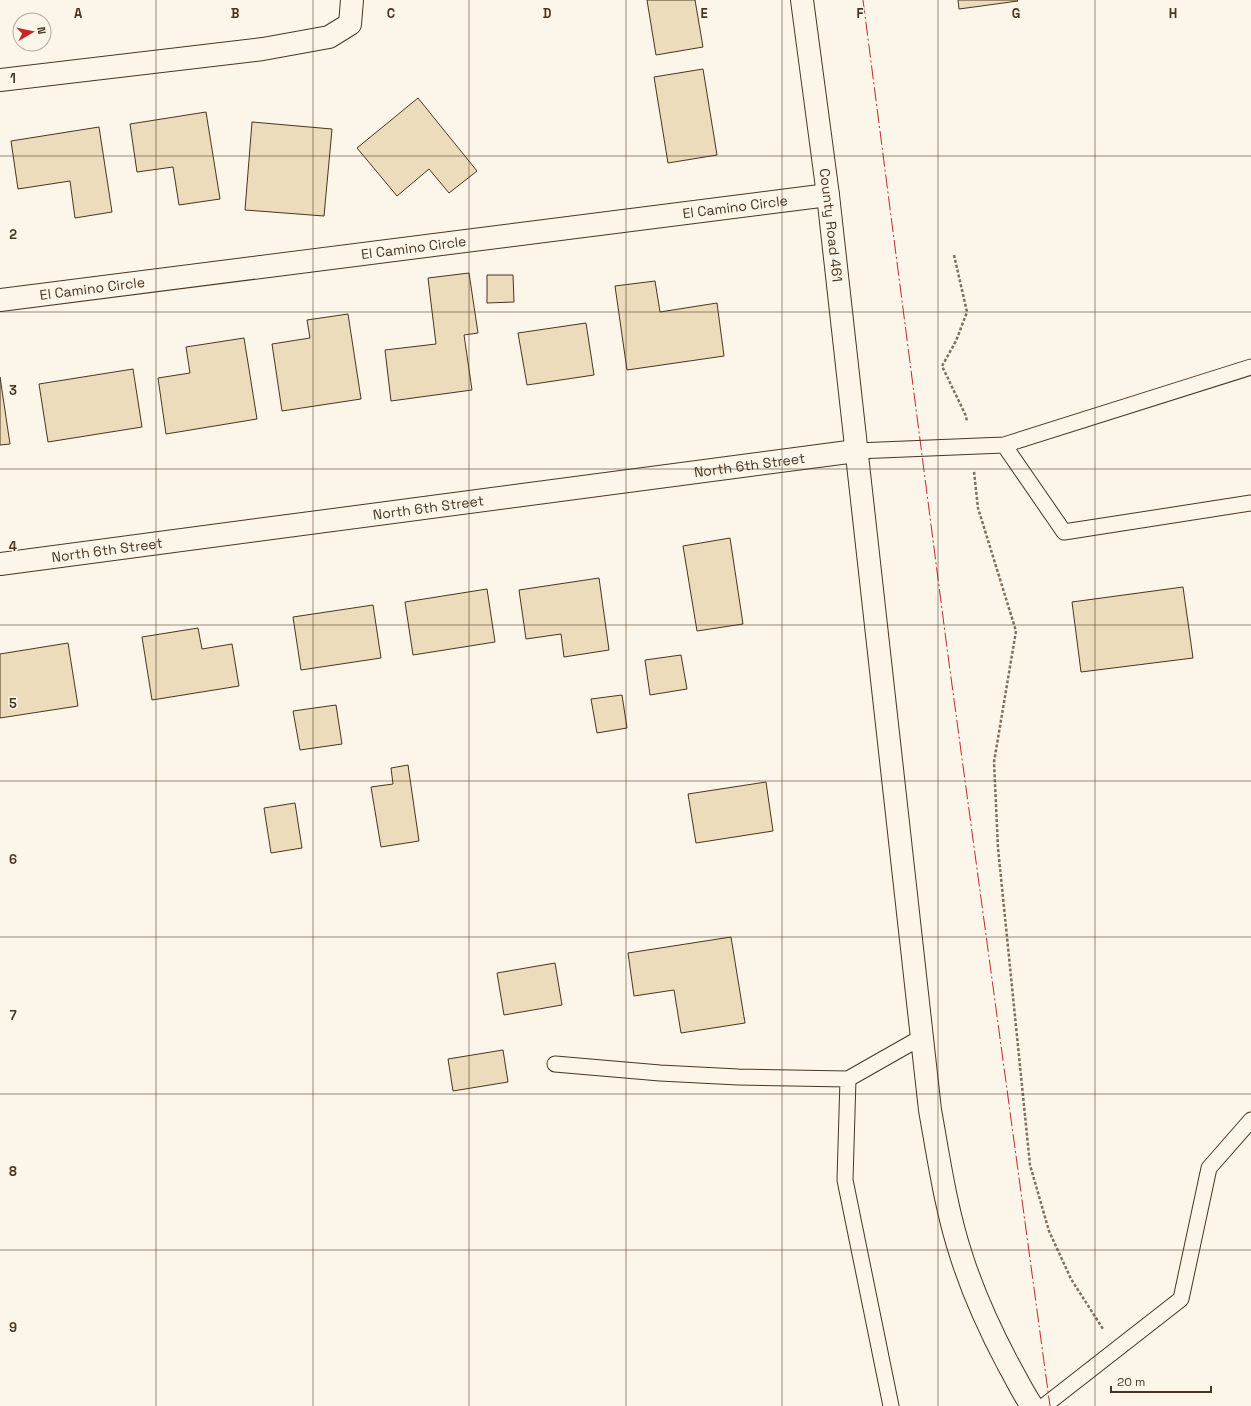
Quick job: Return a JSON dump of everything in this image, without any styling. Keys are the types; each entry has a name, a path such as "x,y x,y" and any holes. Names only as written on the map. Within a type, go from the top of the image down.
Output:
{"main road":[{"path":"0,80 263,49 329,37 350,24 352,0"},
{"name":"County Road 461","path":"802,0 828,195 930,1110 939,1163 962,1258 980,1308 997,1343 1032,1406"},
{"name":"El Camino Circle","path":"0,300 828,195"},
{"name":"North 6th Street","path":"0,564 856,451"}],"lane":[{"path":"856,451 1004,445 1251,367"},
{"path":"1004,445 1064,532 1251,502"},
{"path":"555,1064 660,1073 738,1077 848,1078 922,1037"},
{"path":"848,1078 845,1180 891,1406"},
{"path":"1044,1406 1181,1299 1208,1168 1251,1120"}],"path":[{"path":"954,255 967,312 956,341 942,366 966,416 978,508 1016,631 994,762 998,848 1030,1165 1049,1231 1071,1279 1116,1350"}],"building":[{"path":"647,0 695,0 703,47 656,55"},
{"path":"958,0 1017,0 1018,1 959,9"},
{"path":"703,69 717,155 668,163 654,77"},
{"path":"418,98 477,171 449,193 429,169 397,196 357,148"},
{"path":"206,112 220,199 179,205 173,167 137,172 130,124"},
{"path":"252,122 332,129 324,216 245,210"},
{"path":"99,127 112,212 75,218 70,181 18,189 11,141"},
{"path":"469,273 478,333 464,335 472,390 391,401 385,350 436,344 428,278"},
{"path":"487,275 513,275 514,302 487,303"},
{"path":"655,281 660,312 717,303 724,356 627,370 615,286"},
{"path":"348,314 361,399 282,411 272,344 310,338 307,320"},
{"path":"586,323 594,375 527,385 518,333"},
{"path":"244,338 257,419 166,434 158,378 190,373 186,347"},
{"path":"133,369 142,427 48,442 39,384"},
{"path":"0,377 10,444 0,445"},
{"path":"730,538 743,624 697,631 683,546"},
{"path":"599,578 609,650 564,657 561,634 526,639 519,590"},
{"path":"1183,587 1193,658 1081,672 1072,602"},
{"path":"487,589 495,642 413,655 405,602"},
{"path":"373,605 381,658 301,670 293,617"},
{"path":"198,628 202,649 232,644 239,686 152,700 142,637"},
{"path":"68,643 78,706 0,718 0,654"},
{"path":"681,655 687,689 650,695 645,660"},
{"path":"622,695 627,728 597,733 591,699"},
{"path":"336,705 342,744 300,750 293,711"},
{"path":"408,765 419,841 381,847 371,787 393,784 391,768"},
{"path":"766,782 773,831 696,843 688,794"},
{"path":"295,803 302,848 271,853 264,808"},
{"path":"731,937 745,1023 681,1033 674,990 634,996 628,953"},
{"path":"555,963 562,1005 504,1015 497,973"},
{"path":"503,1050 508,1082 453,1091 448,1059"}],"power":[{"path":"863,0 947,648 1050,1406"}]}
